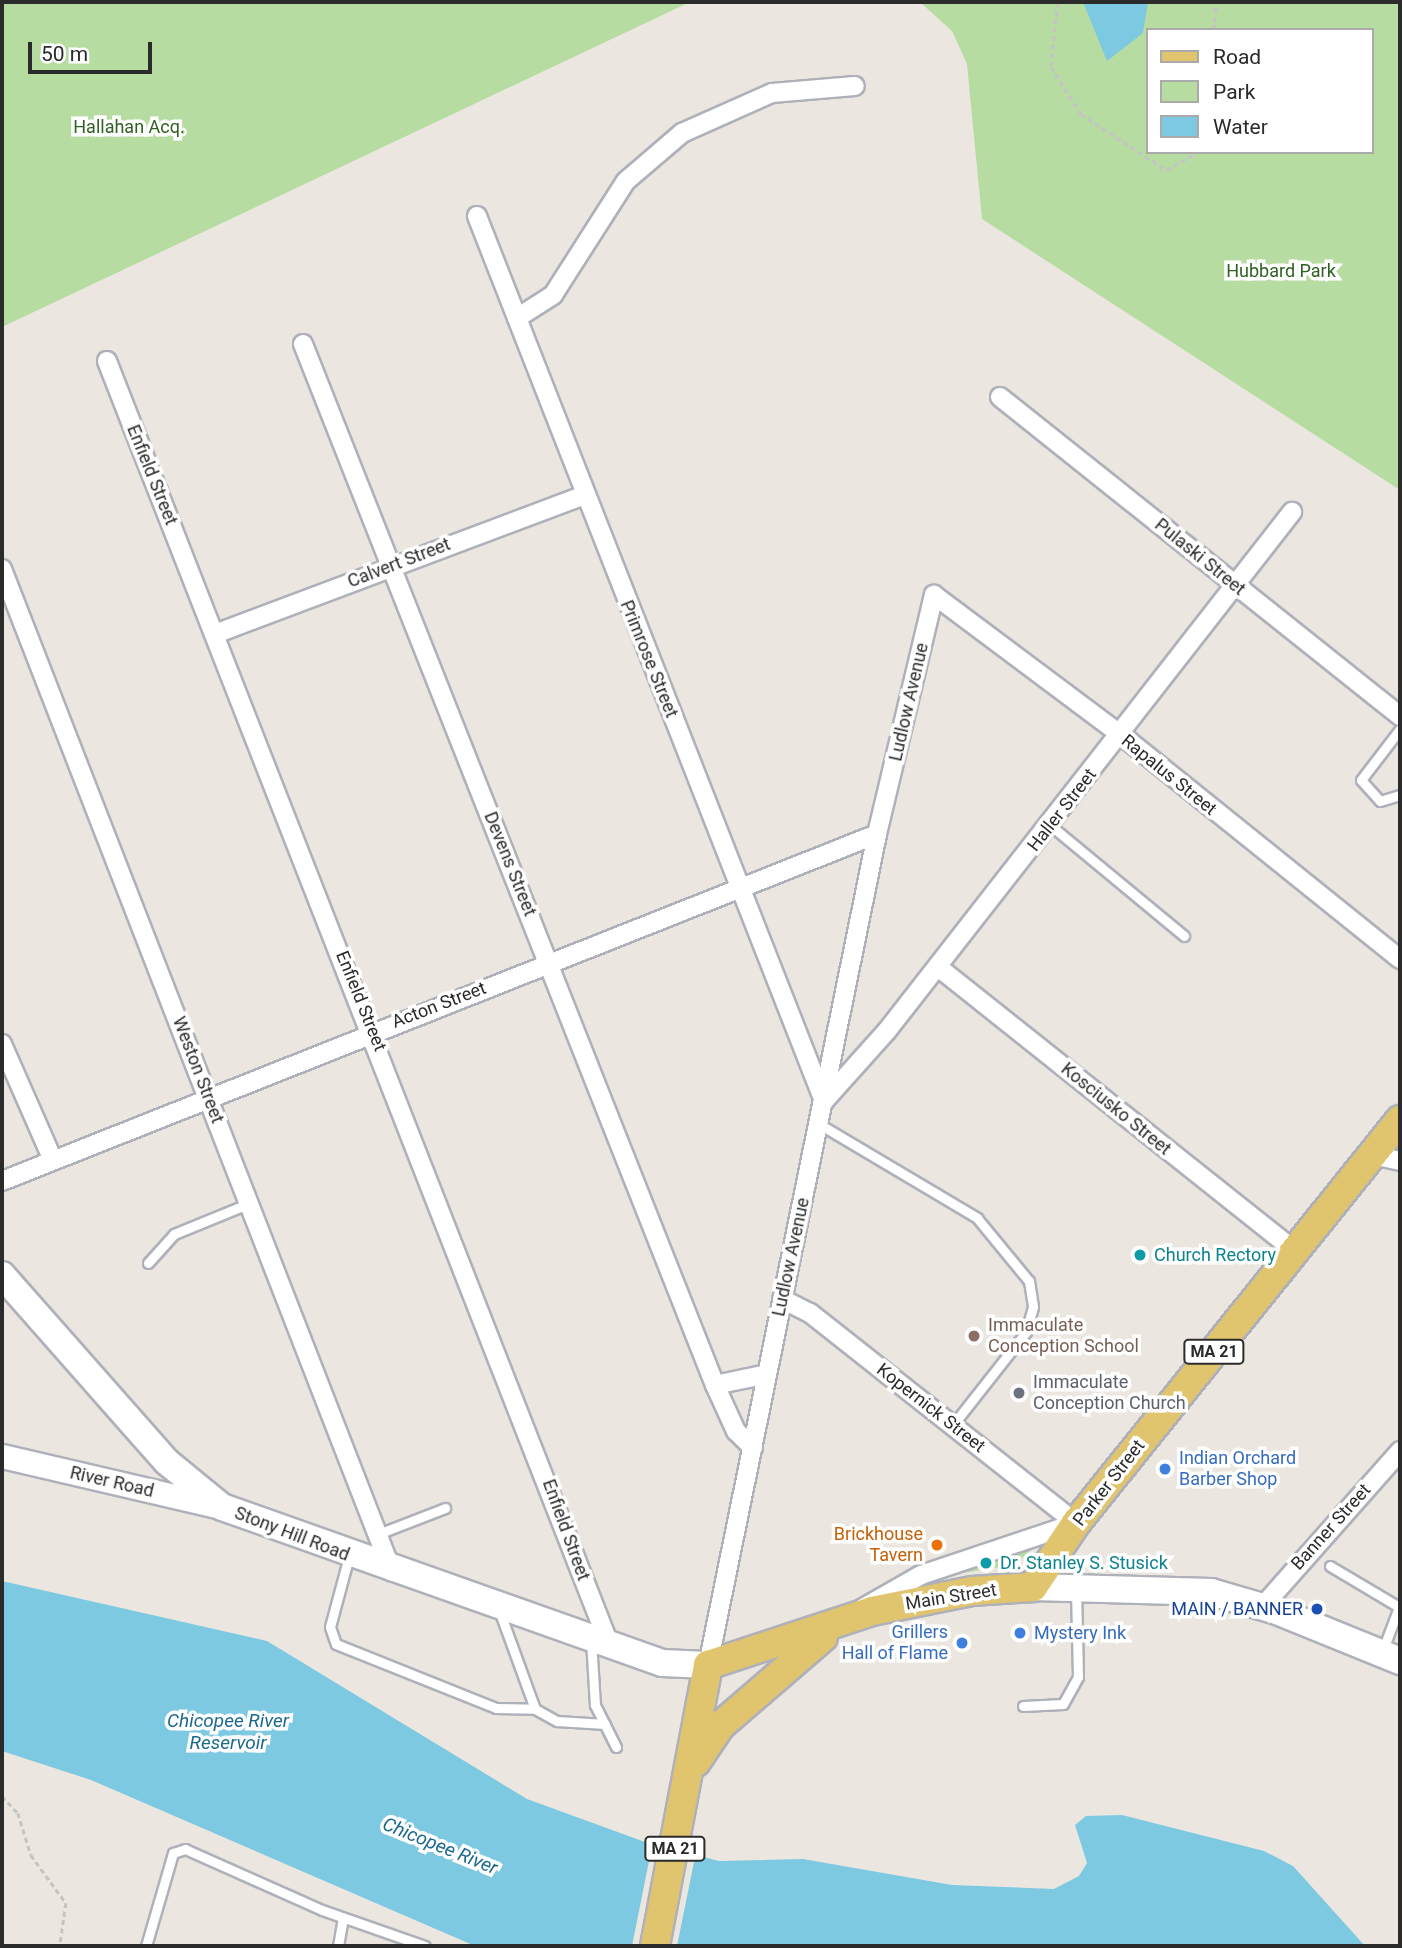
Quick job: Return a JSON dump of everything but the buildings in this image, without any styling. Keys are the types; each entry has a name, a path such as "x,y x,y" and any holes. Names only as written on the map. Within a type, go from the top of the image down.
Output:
{"main road":[{"name":"Parker Street","path":"1033,1587 1076,1523 1400,1119"},
{"name":"Stony Hill Road","path":"5,1286 167,1462 222,1507 503,1611"},
{"name":"Main Street","path":"503,1611 662,1663 708,1665 849,1618 951,1595 1033,1587 1188,1589 1263,1606 1391,1657"},
{"path":"689,1777 720,1726 780,1668 849,1618"},
{"name":"Ludlow Avenue","path":"658,1933 708,1665"}],"street":[{"path":"517,318 553,295 626,181 682,133 772,93 855,86"},
{"name":"Primrose Street","path":"477,216 584,495 824,1101"},
{"name":"Devens Street","path":"303,344 393,565 715,1385 736,1431 753,1448"},
{"name":"Enfield Street","path":"107,361 373,1031 600,1641"},
{"name":"Pulaski Street","path":"1000,397 1400,716"},
{"name":"Calvert Street","path":"215,634 584,495"},
{"name":"Haller Street","path":"824,1101 938,967 1292,512"},
{"name":"Weston Street","path":"2,569 392,1572"},
{"name":"Rapalus Street","path":"934,595 1120,734 1400,959"},
{"name":"Ludlow Avenue","path":"708,1665 877,834 934,595"},
{"name":"Acton Street","path":"2,1181 52,1158 208,1096 877,834"},
{"name":"Kosciusko Street","path":"938,967 1295,1251"},
{"path":"2,1044 52,1158"},
{"path":"1372,1155 1400,1161"},
{"name":"Kopernick Street","path":"782,1299 810,1313 1076,1523"},
{"path":"715,1385 767,1374"},
{"name":"Banner Street","path":"1263,1606 1400,1451"},
{"name":"River Road","path":"2,1456 222,1507"},
{"path":"849,1618 921,1575 1076,1523"}],"lane":[{"path":"1400,729 1361,780 1380,801 1400,795"},
{"path":"1050,825 1184,936"},
{"path":"820,1124 977,1218 1029,1280 1033,1307 1026,1332 952,1426"},
{"path":"148,1263 174,1234 250,1203"},
{"path":"378,1534 445,1507"},
{"path":"349,1556 330,1627 336,1644 496,1708 535,1709 557,1721 605,1724"},
{"path":"1330,1566 1399,1607 1391,1657"},
{"path":"1023,1706 1063,1704 1078,1677 1076,1587"},
{"path":"503,1611 535,1709"},
{"path":"600,1641 595,1705 616,1747"},
{"path":"146,1946 173,1853 185,1849 343,1918 425,1946"},
{"path":"338,1946 343,1918"}],"path":[{"path":"1058,2 1051,67 1082,114 1166,170 1195,154"},
{"path":"1214,28 1216,2"},
{"path":"2,1796 18,1813 31,1855 66,1903 60,1946"}],"green space":[{"name":"Hallahan Acq.","path":"2,2 690,2 2,327"},
{"name":"Hubbard Park","path":"920,2 1400,2 1400,490 982,219 967,64 952,31"},
{"path":"1039,1543 1014,1565 948,1575"}],"water":[{"path":"1083,2 1148,2 1143,33 1107,61"},
{"name":"Chicopee River Reservoir","path":"2,1581 267,1641 527,1799 645,1842 719,1861 803,1859 952,1885 1054,1889 1079,1876 1087,1863 1075,1825 1086,1816 1122,1815 1264,1851 1293,1866 1365,1946 475,1946 91,1780 2,1751"}],"pier":[{"path":"653,1841 696,1852 677,1946 632,1946"}],"place":[{"name":"Church Rectory","path":"1140,1255"},
{"name":"Immaculate Conception School","path":"974,1336"},
{"name":"Immaculate Conception Church","path":"1019,1393"},
{"name":"Indian Orchard Barber Shop","path":"1165,1469"},
{"name":"Brickhouse Tavern","path":"937,1545"},
{"name":"Dr. Stanley S. Stusick","path":"986,1563"},
{"name":"MAIN / BANNER","path":"1317,1609"},
{"name":"Mystery Ink","path":"1020,1633"},
{"name":"Grillers Hall of Flame","path":"962,1643"}],"water label":[{"name":"Chicopee River","path":"440,1846"}]}
